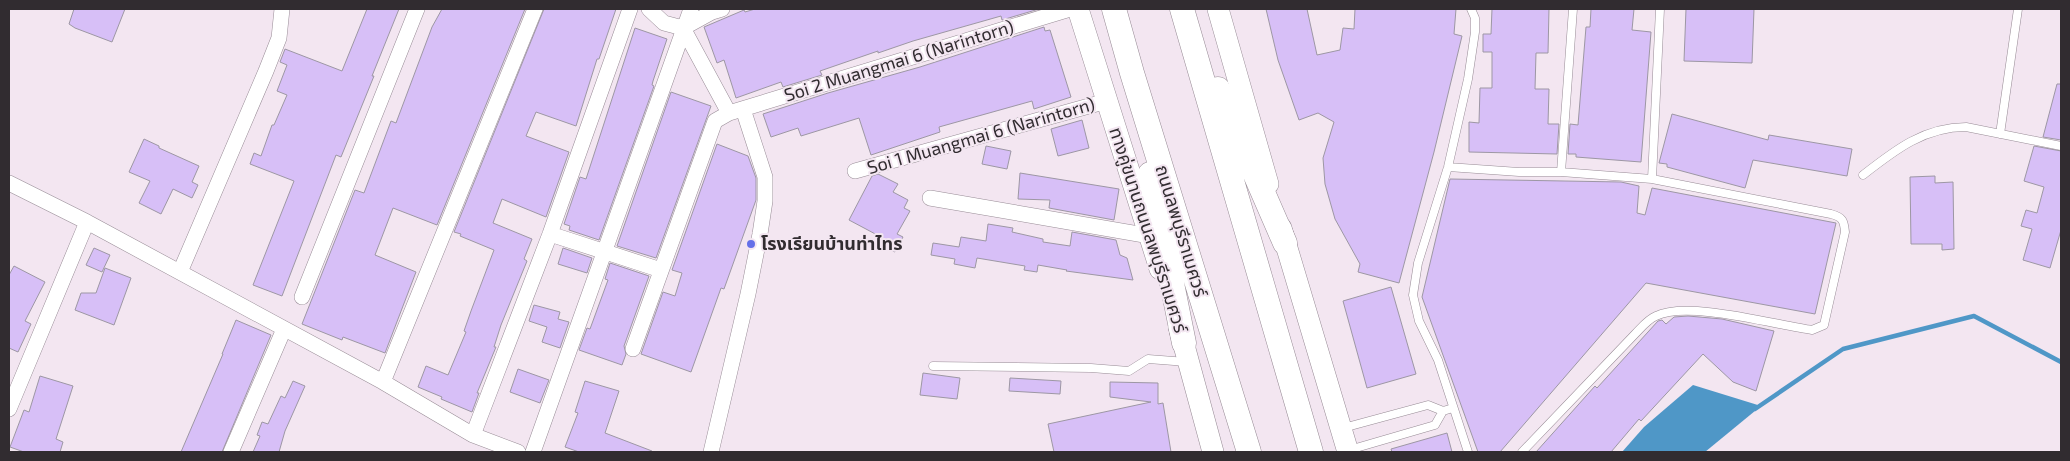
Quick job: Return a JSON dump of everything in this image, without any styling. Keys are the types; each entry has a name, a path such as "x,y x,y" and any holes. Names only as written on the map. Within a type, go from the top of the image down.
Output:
{"main road":[{"name":"ทางคู่ขนานถนนลพบุรีราเมศวร์","path":"1078,9 1186,353 1213,452"},
{"name":"ถนนลพบุรีราเมศวร์","path":"1114,9 1249,452"},
{"path":"1184,9 1285,243"},
{"path":"1184,9 1311,452"},
{"path":"1218,9 1285,243 1348,451"},
{"path":"1132,73 1160,232 1186,353"}],"street":[{"path":"180,272 266,71 278,38 282,9"},
{"path":"302,297 417,9"},
{"path":"383,382 534,9"},
{"path":"473,435 550,234 630,9"},
{"path":"649,9 664,23 683,28 736,111 766,176 760,234 711,452"},
{"path":"533,452 691,9"},
{"path":"683,28 712,12 722,9"},
{"name":"Soi 2 Muangmai 6 (Narintorn)","path":"633,349 715,121 736,111 1070,9"},
{"name":"Soi 1 Muangmai 6 (Narintorn)","path":"855,171 1107,101"},
{"path":"9,183 87,222 383,382 473,435 518,452"},
{"path":"930,198 1150,236"},
{"path":"9,409 87,222"},
{"path":"550,234 661,270"},
{"path":"231,452 284,329"}],"lane":[{"path":"1468,452 1438,360 1419,321 1414,295 1418,264 1448,167 1468,79 1476,32 1475,18 1471,9"},
{"path":"1561,172 1573,9"},
{"path":"1652,179 1660,9"},
{"path":"2000,134 2018,9"},
{"path":"1863,175 1905,144 1934,131 1966,127 2061,146"},
{"path":"1448,167 1519,172 1561,172 1652,179 1839,216 1844,221 1845,232 1824,325 1812,330 1714,313 1676,310 1655,316 1635,334 1522,452"},
{"path":"933,366 1090,368 1129,371 1148,358 1186,353"},
{"path":"1341,429 1428,405 1444,411 1453,408"},
{"path":"1348,451 1435,426 1444,411"}],"water":[{"path":"1693,385 1761,406 1705,452 1622,452 1644,427"}],"building":[{"path":"74,9 125,9 112,42 69,24"},
{"path":"367,9 399,9 341,157 336,155 282,296 253,285 294,181 250,164 254,153 261,156 272,125 274,125 287,95 277,91 287,65 280,62 285,49 342,71"},
{"path":"442,9 525,9 437,225 393,208 375,255 416,272 385,353 343,337 342,340 302,324 355,190 364,193 391,121 396,123 432,27"},
{"path":"544,9 616,9 599,59 597,59 576,126 536,112 526,136 569,152 546,217 502,199 493,223 532,239 524,259 527,261 501,325 494,347 496,347 477,393 479,393 472,412 418,387 426,366 448,375 466,332 464,331 494,250 454,232"},
{"path":"755,9 1039,9 1002,20 1001,16 878,53 878,51 820,71 822,75 783,87 781,82 736,98 724,60 717,63 704,27 744,10 745,12"},
{"path":"1266,9 1307,9 1317,55 1340,50 1343,28 1354,29 1355,9 1456,9 1454,34 1462,36 1434,152 1399,283 1358,272 1360,264 1335,219 1325,184 1323,158 1334,122 1318,113 1299,120 1278,60"},
{"path":"1492,9 1549,9 1548,53 1536,53 1535,89 1549,89 1548,124 1559,124 1557,154 1469,152 1469,122 1479,123 1480,88 1492,88 1492,52 1483,52 1483,34 1491,34"},
{"path":"1591,9 1634,9 1632,30 1651,32 1641,162 1576,157 1576,154 1568,154 1570,124 1578,125 1586,27 1590,27"},
{"path":"1686,9 1754,9 1752,63 1684,61"},
{"path":"1044,27 1045,31 1050,30 1071,97 1034,109 1032,101 939,127 940,132 871,155 859,118 801,136 798,128 771,137 763,114 920,67"},
{"path":"635,28 667,39 653,81 652,85 654,86 599,240 569,230 570,226 564,224 580,177 586,179"},
{"path":"2057,84 2061,84 2061,140 2043,137"},
{"path":"671,92 711,106 656,258 617,246"},
{"path":"1672,114 1768,140 1769,135 1852,149 1847,176 1753,160 1745,188 1667,167 1667,164 1659,163"},
{"path":"1082,120 1089,148 1058,156 1051,129"},
{"path":"144,139 199,166 192,182 198,185 192,198 173,189 161,214 139,203 150,181 129,172"},
{"path":"717,144 748,156 756,178 756,200 724,289 721,288 691,372 641,354 663,292 675,296 682,273 672,270"},
{"path":"986,146 1011,151 1007,169 982,164"},
{"path":"2034,146 2061,151 2061,230 2050,268 2023,260 2032,229 2021,226 2026,210 2037,213 2044,187 2024,181"},
{"path":"1020,173 1119,189 1114,220 1049,208 1050,200 1018,199"},
{"path":"878,174 898,184 893,192 908,200 904,208 910,211 897,234 903,237 895,252 878,244 881,237 849,220 872,176"},
{"path":"1935,176 1935,183 1953,182 1954,249 1942,250 1942,244 1911,244 1910,177"},
{"path":"1450,179 1621,182 1639,186 1637,213 1645,215 1652,188 1836,223 1815,314 1646,283 1500,452 1478,452 1422,297"},
{"path":"988,224 1013,228 1012,232 1043,239 1043,242 1070,246 1072,232 1116,240 1120,255 1127,258 1133,280 1066,271 1038,265 1037,272 1024,270 1025,266 977,258 975,268 954,264 955,259 931,255 933,243 959,247 961,237 986,241"},
{"path":"94,248 110,255 102,272 86,265"},
{"path":"563,248 592,258 587,273 558,264"},
{"path":"610,263 649,276 624,346 626,354 622,365 579,350 587,328 590,329 608,280 605,279"},
{"path":"14,266 45,282 25,321 31,324 18,352 9,348 9,275"},
{"path":"105,268 131,278 114,325 75,310 81,293 96,293"},
{"path":"1391,287 1416,374 1367,388 1343,301"},
{"path":"534,305 560,312 558,319 569,322 560,348 542,342 547,327 529,321"},
{"path":"1688,316 1722,319 1774,331 1756,391 1733,382 1703,354 1641,421 1639,419 1611,452 1536,452 1595,386 1597,388 1658,321 1662,320 1666,324 1674,317"},
{"path":"236,320 271,335 222,452 181,452 223,354"},
{"path":"518,369 549,380 540,403 510,392"},
{"path":"923,373 960,378 957,399 920,395"},
{"path":"40,376 73,386 56,439 63,442 60,452 24,452 10,447 24,410 29,412"},
{"path":"1010,378 1061,381 1060,394 1009,391"},
{"path":"293,381 305,386 285,431 279,452 253,452 260,436 257,435 262,422 268,424 281,396 285,398"},
{"path":"585,381 619,391 605,433 652,452 579,452 565,447 578,413 575,412"},
{"path":"1110,382 1158,383 1158,404 1163,403 1171,452 1054,452 1048,424 1151,402 1110,397"},
{"path":"1447,433 1452,452 1392,452 1391,449"}],"waterway":[{"path":"1755,409 1843,349 1974,316 2061,362"}],"place":[{"name":"โรงเรียนบ้านท่าไทร","path":"751,244"}]}
